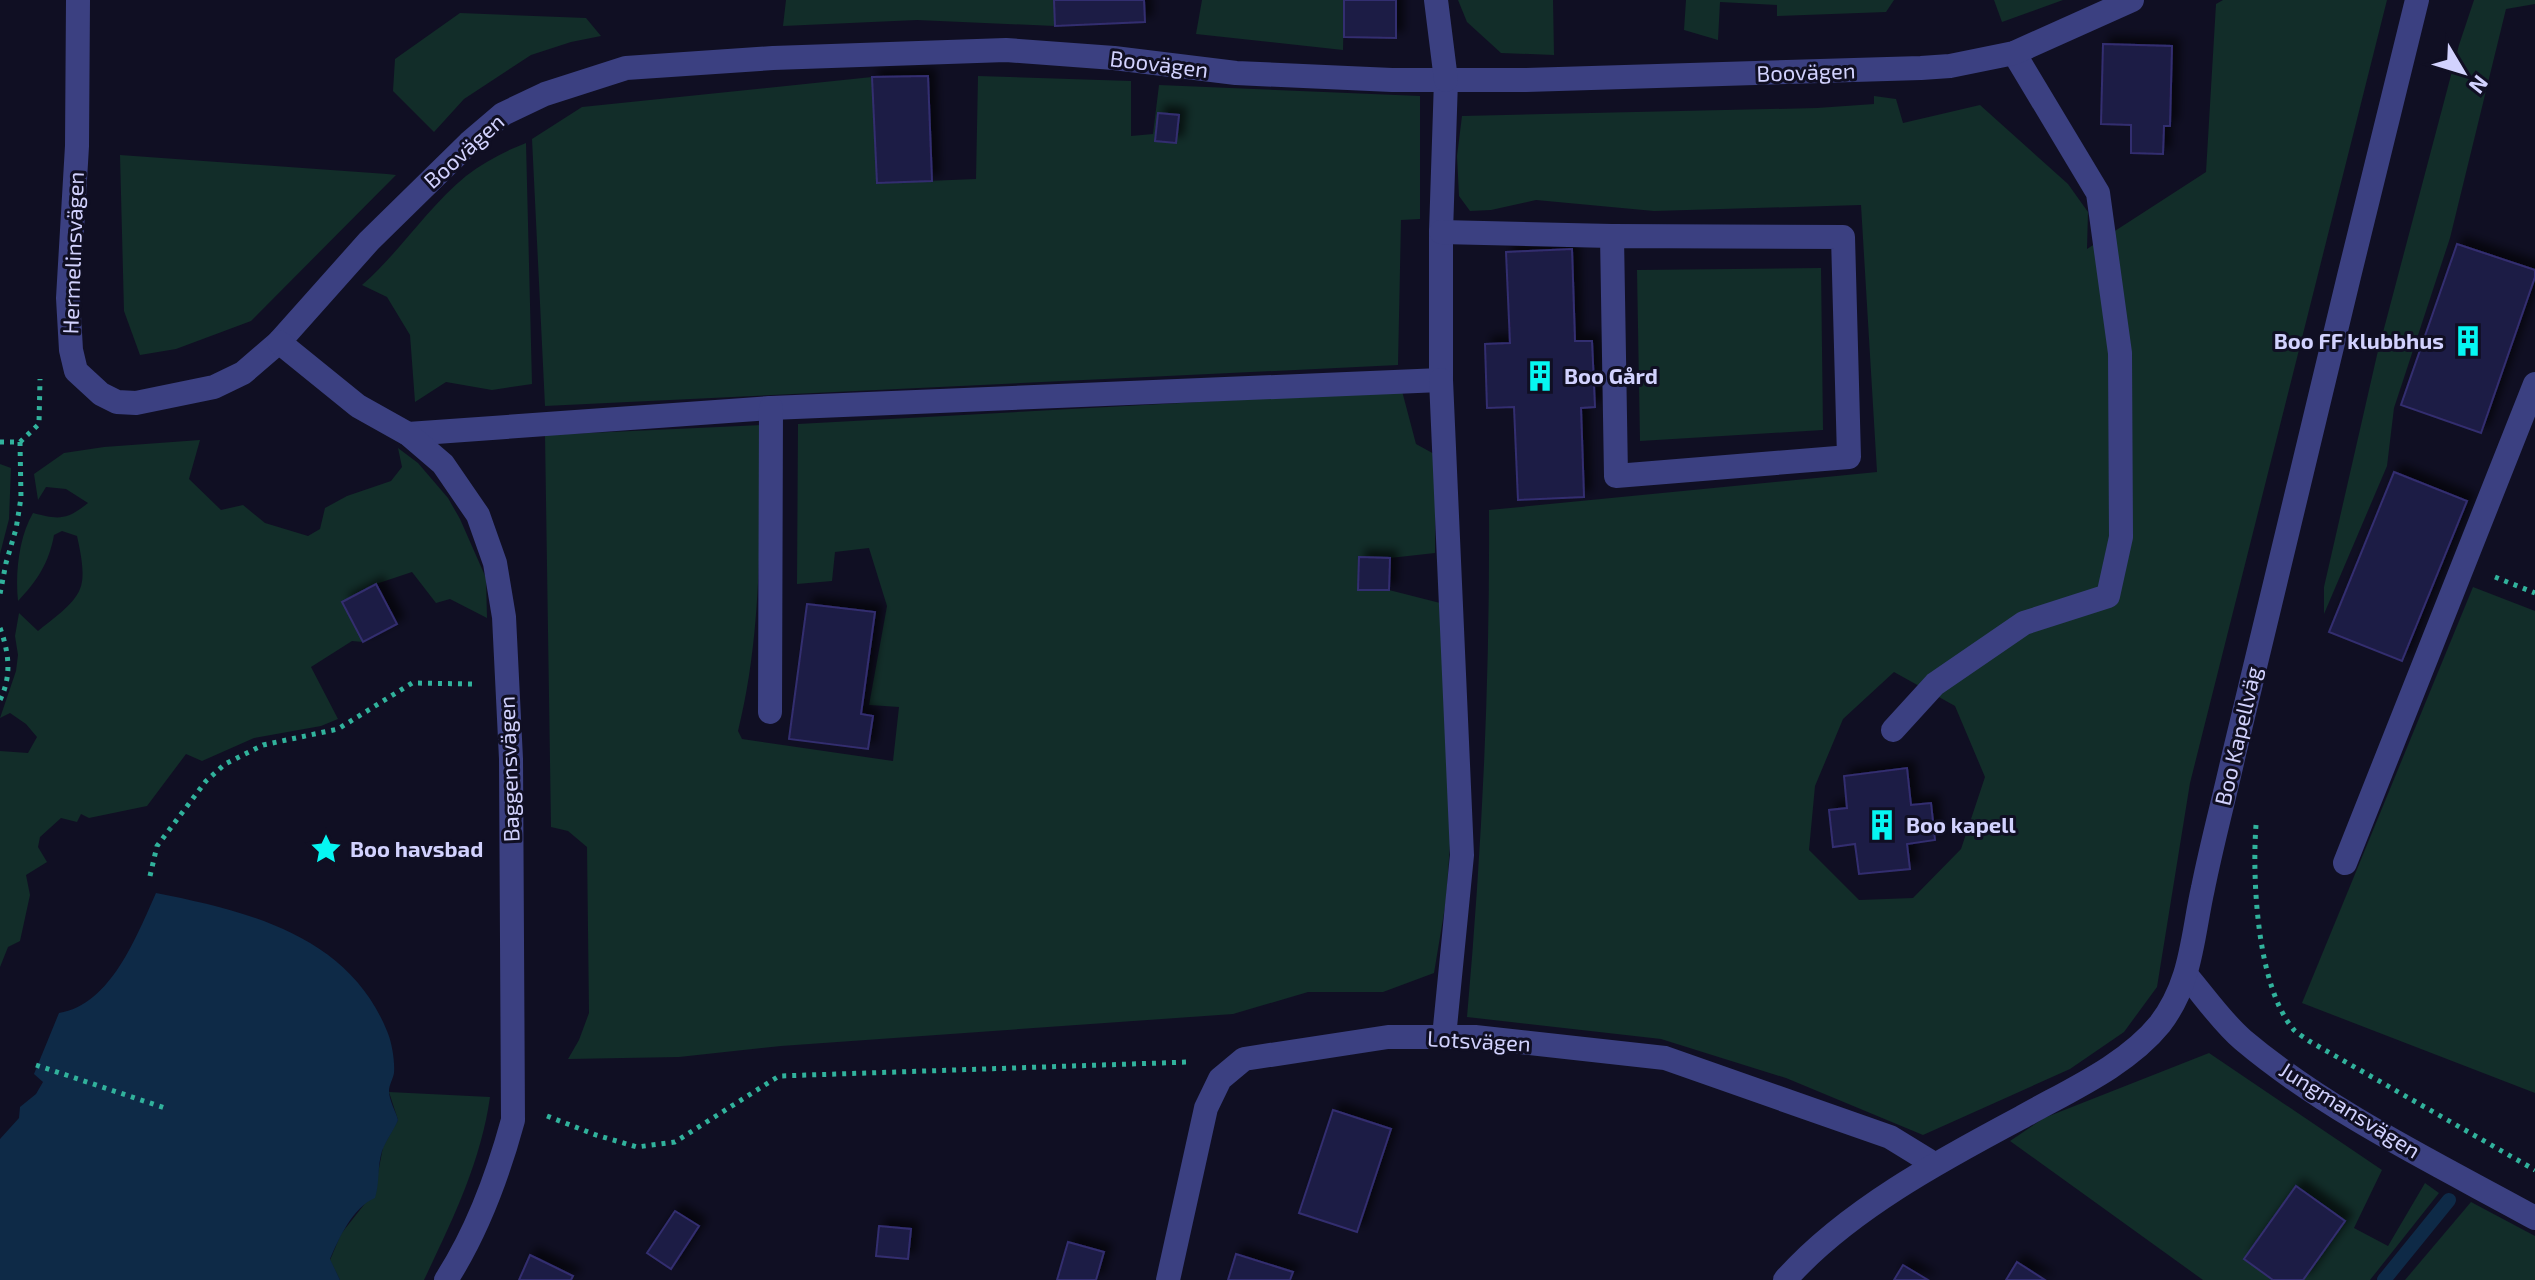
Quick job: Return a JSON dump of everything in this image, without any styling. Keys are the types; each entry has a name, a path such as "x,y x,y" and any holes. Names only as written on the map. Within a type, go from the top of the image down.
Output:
{"street":[{"name":"Hermelinsvägen","path":"78,0 77,146 68,298 71,350 76,371 86,383 109,399 136,403 214,387 243,373 279,342"},
{"path":"1436,0 1446,80 1441,232 1441,380 1462,855 1444,1037"},
{"name":"Boovägen","path":"279,342 369,241 503,114 545,94 626,68 773,58 1006,50 1114,58 1236,73 1392,80 1721,75 1921,68 1950,66 2014,53 2132,0"},
{"name":"Boo Kapellväg","path":"1785,1280 1804,1259 1844,1226 1934,1164 2079,1086 2129,1053 2159,1025 2187,976 2202,890 2291,511 2417,0"},
{"path":"1893,730 1935,684 2024,623 2108,596 2121,537 2120,353 2098,193 2014,53"},
{"path":"1441,232 1843,237 1849,457 1616,476 1612,236"},
{"name":"Baggensvägen","path":"279,342 358,406 408,434 443,464 478,515 495,563 504,617 511,759 513,1120 499,1169 446,1280"},
{"path":"408,434 771,408 1441,380"},
{"path":"2345,863 2535,384"},
{"path":"770,712 771,408"},
{"name":"Jungmansvägen","path":"2187,976 2242,1039 2314,1092 2535,1218"},
{"name":"Lotsvägen","path":"1244,1059 1388,1037 1475,1037 1665,1058 1890,1137 1934,1164"},
{"path":"1168,1280 1206,1108 1220,1079 1244,1059"}],"path":[{"path":"0,442 20,442 21,498 0,594"},
{"path":"0,628 9,665 0,700"},
{"path":"150,876 157,846 206,781 225,764 263,745 338,729 412,683 479,685 506,674"},
{"path":"2260,810 2253,871 2259,934 2277,1000 2294,1029 2309,1041 2535,1170"},
{"path":"513,1102 596,1135 637,1147 675,1142 779,1076 1244,1059"},
{"path":"36,1065 168,1109"}],"green space":[{"path":"786,0 1054,0 1055,26 917,20 783,26"},
{"path":"1202,0 1344,0 1343,50 1196,34"},
{"path":"1458,0 1553,0 1554,55 1501,53 1467,22"},
{"path":"1686,0 1894,0 1886,12 1777,16 1777,5 1720,2 1718,40 1684,30"},
{"path":"1994,0 2063,0 2002,22"},
{"path":"2223,0 2387,0 2190,783 2157,987 2124,1032 2070,1069 1923,1135 1786,1078 1661,1039 1467,1017 1484,764 1489,510 1877,472 1861,205 1654,211 1536,200 1491,210 1470,211 1459,196 1457,156 1462,116 1817,108 1874,104 1874,96 1896,99 1903,123 1980,105 2068,184 2088,212 2087,249 2206,172 2216,4","holes":["1894,672 1955,706 1985,777 1961,849 1913,898 1859,900 1809,850 1815,786 1843,719"]},
{"path":"2474,0 2535,0 2535,4 2506,9 2450,238 2394,408 2387,466 2324,614 2324,587 2377,355 2459,45"},
{"path":"460,13 586,18 601,36 531,55 464,99 434,132 393,91 395,59"},
{"path":"978,76 1131,81 1131,136 1153,134 1159,85 1420,96 1420,219 1401,220 1398,365 545,406 532,139 582,107 872,77 877,183 976,179"},
{"path":"526,143 532,384 492,390 446,382 415,402 410,335 387,297 362,285 466,176 495,157"},
{"path":"120,155 396,175 251,321 176,349 140,355 124,311"},
{"path":"1821,268 1823,430 1640,441 1637,270"},
{"path":"1402,391 1416,444 1436,455 1435,553 1390,558 1359,557 1358,589 1389,590 1444,604 1451,830 1446,901 1434,973 1383,992 1308,992 1233,1014 781,1046 679,1057 568,1059 589,1013 587,847 568,831 551,827 545,435 762,425 756,617 738,731 742,739 893,761 899,707 869,705 887,606 869,548 835,552 832,581 797,584 798,424"},
{"path":"200,440 189,479 221,510 243,505 265,523 308,536 320,529 325,508 347,496 391,481 402,467 398,448 418,463 448,498 460,519 486,578 487,618 450,599 436,603 412,572 376,584 343,602 363,642 352,641 311,667 338,719 321,726 254,738 202,761 186,754 147,806 89,818 81,814 77,822 61,818 40,837 38,847 47,862 26,875 30,895 20,941 8,947 0,967 0,751 28,753 37,737 26,724 10,713 0,718 16,671 18,655 15,636 19,613 38,631 72,601 80,589 82,577 77,536 62,531 54,535 41,571 18,601 19,556 33,513 62,517 88,503 66,489 46,487 38,500 34,474 64,453"},
{"path":"0,464 11,468 9,519 0,554"},
{"path":"2473,587 2535,611 2535,1093 2302,1003"},
{"path":"2209,1053 2382,1170 2354,1228 2388,1246 2425,1183 2439,1193 2370,1280 2303,1280 2244,1259 2273,1280 2203,1280 2010,1141 2044,1118"},
{"path":"389,1092 490,1097 480,1145 464,1191 424,1280 340,1280 330,1260 341,1234 367,1201 378,1173 383,1147 398,1120"},
{"path":"2471,1202 2535,1236 2535,1280 2405,1280"}],"water":[{"path":"156,893 259,919 321,950 347,971 370,998 387,1031 394,1063 389,1095 398,1120 382,1151 375,1198 353,1216 330,1259 340,1280 0,1280 0,1139 19,1118 20,1107 36,1094 43,1082 34,1074 59,1013 77,1007 108,983 131,947"}],"building":[{"path":"1054,0 1144,0 1145,22 1055,26"},
{"path":"1344,0 1396,0 1396,38 1344,37"},
{"path":"2103,44 2172,46 2170,126 2164,126 2163,154 2131,153 2131,125 2101,124"},
{"path":"928,76 932,181 877,183 872,77"},
{"path":"1158,113 1179,115 1176,143 1155,141"},
{"name":"Boo FF klubbhus","path":"2457,244 2535,270 2481,433 2401,405"},
{"name":"Boo Gård","path":"1572,249 1575,341 1592,341 1595,407 1581,408 1584,497 1518,500 1514,407 1487,408 1485,344 1510,343 1506,252"},
{"path":"2394,472 2467,501 2402,661 2329,632"},
{"path":"1359,557 1390,558 1389,590 1358,590"},
{"path":"376,584 397,624 363,642 342,602"},
{"path":"807,604 875,612 861,714 873,716 868,749 789,739"},
{"name":"Boo kapell","path":"1907,768 1911,805 1931,803 1935,840 1907,844 1910,869 1859,874 1855,844 1833,847 1829,810 1847,808 1844,776"},
{"path":"1333,1110 1391,1129 1357,1232 1299,1213"},
{"path":"2296,1186 2345,1221 2303,1280 2273,1280 2244,1259"},
{"path":"675,1211 699,1226 671,1269 647,1253"},
{"path":"879,1226 911,1229 908,1259 876,1256"},
{"path":"1068,1242 1104,1252 1096,1280 1057,1280"},
{"path":"1236,1254 1293,1272 1290,1280 1228,1280"},
{"path":"530,1255 573,1276 571,1280 519,1280"},
{"path":"2017,1262 2045,1280 2006,1280"},
{"path":"1903,1265 1928,1280 1894,1280"}],"waterway":[{"path":"2384,1280 2449,1200"}],"place":[{"name":"Boo FF klubbhus","path":"2468,341"},
{"name":"Boo Gård","path":"1540,376"},
{"name":"Boo kapell","path":"1882,825"},
{"name":"Boo havsbad","path":"326,849"}]}
